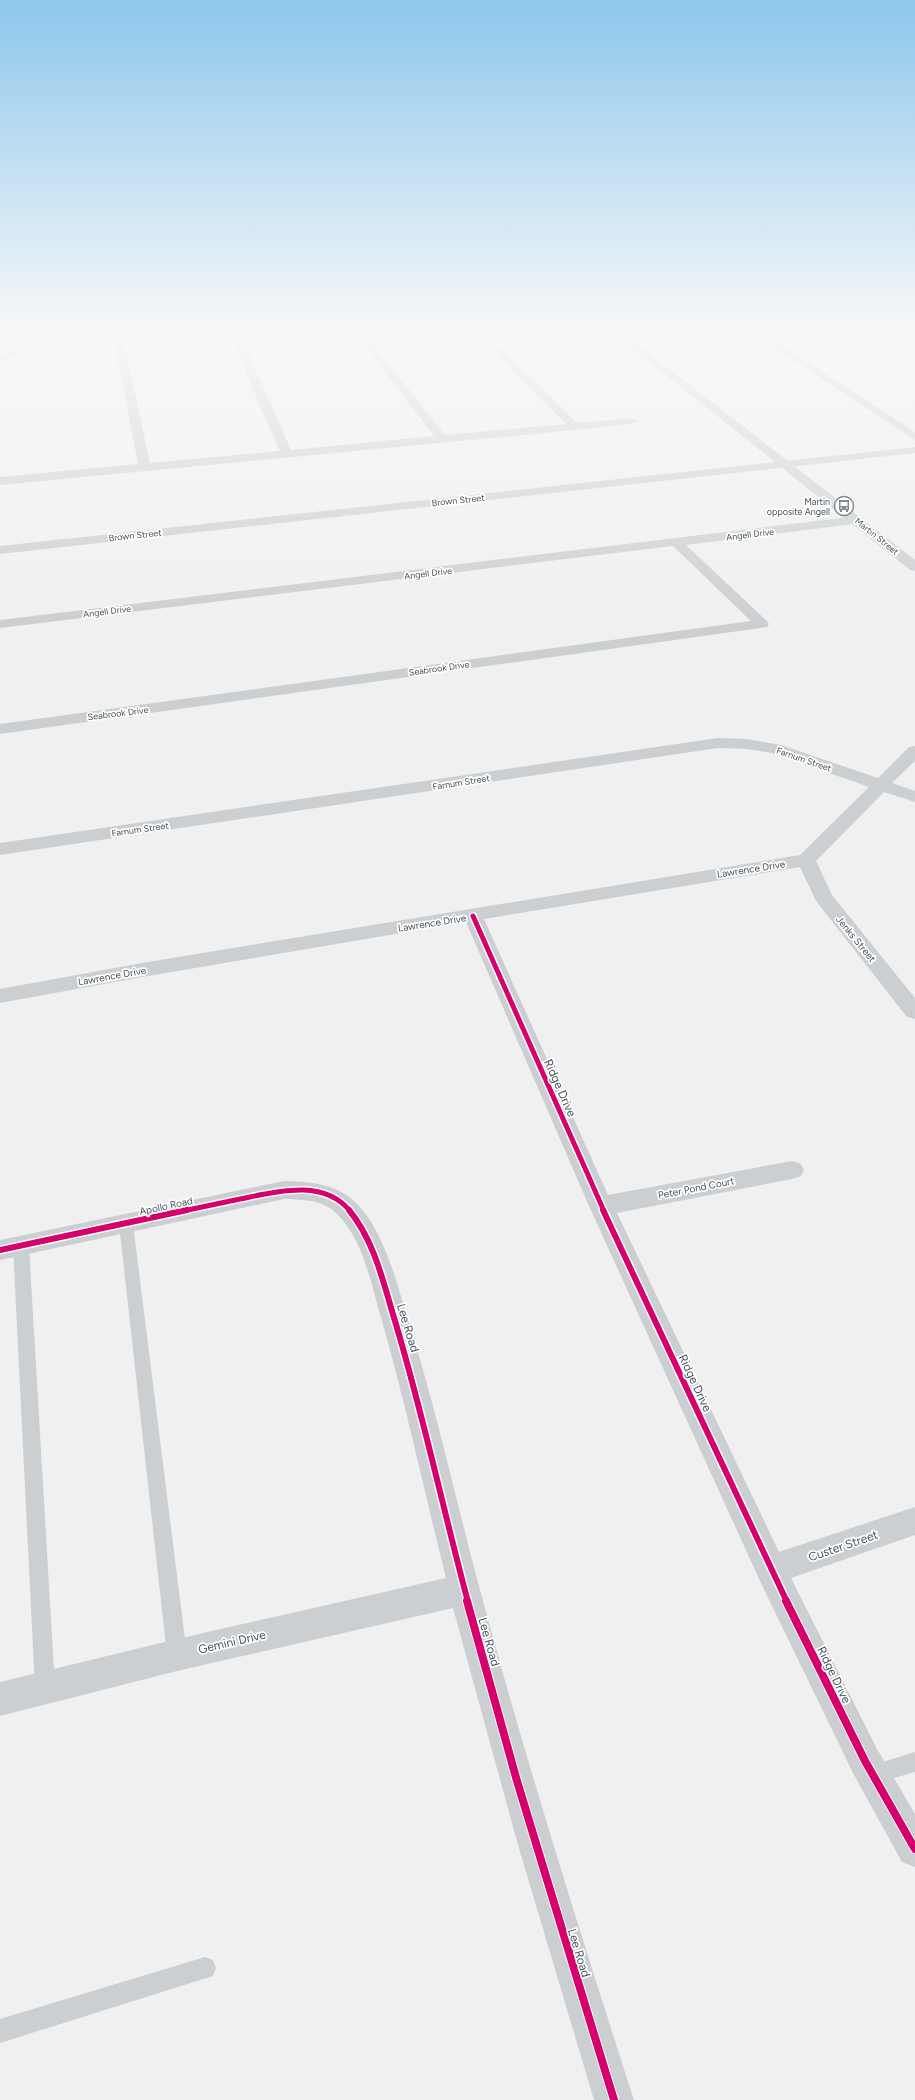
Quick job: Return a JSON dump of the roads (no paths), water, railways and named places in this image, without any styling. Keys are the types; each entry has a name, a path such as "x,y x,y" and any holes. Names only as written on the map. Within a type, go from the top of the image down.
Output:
{"street":[{"path":"136,426 145,468"},
{"path":"274,426 288,455"},
{"path":"432,426 443,440"},
{"path":"0,481 584,426"},
{"name":"Martin Street","path":"736,426 915,567"},
{"path":"898,426 915,437"},
{"name":"Brown Street","path":"0,550 915,450"},
{"name":"Angell Drive","path":"0,624 857,520"},
{"name":"Seabrook Drive","path":"0,729 762,624 677,543"},
{"name":"Farnum Street","path":"0,849 718,743 746,744 775,749 915,797"},
{"path":"806,860 915,751"},
{"name":"Lawrence Drive","path":"0,996 142,970 806,860"},
{"name":"Jenks Street","path":"806,860 823,897 915,1012"},
{"name":"Ridge Drive","path":"473,916 601,1206 771,1570 873,1774 915,1849"},
{"name":"Peter Pond Court","path":"601,1206 792,1170"},
{"name":"Apollo Road","path":"10,1248 284,1190 320,1192 335,1197"},
{"name":"Lee Road","path":"335,1197 356,1218 371,1245 412,1374 464,1590 549,1891 614,2100"},
{"name":"Custer Street","path":"771,1570 915,1521"},
{"name":"Gemini Drive","path":"0,1699 177,1655 464,1590"}],"lane":[{"path":"126,1224 177,1655"},
{"path":"10,1248 44,1688"},
{"path":"873,1774 915,1762"},
{"path":"0,2031 205,1968"}],"place":[{"name":"Martin opposite Angell","path":"844,506"}]}
